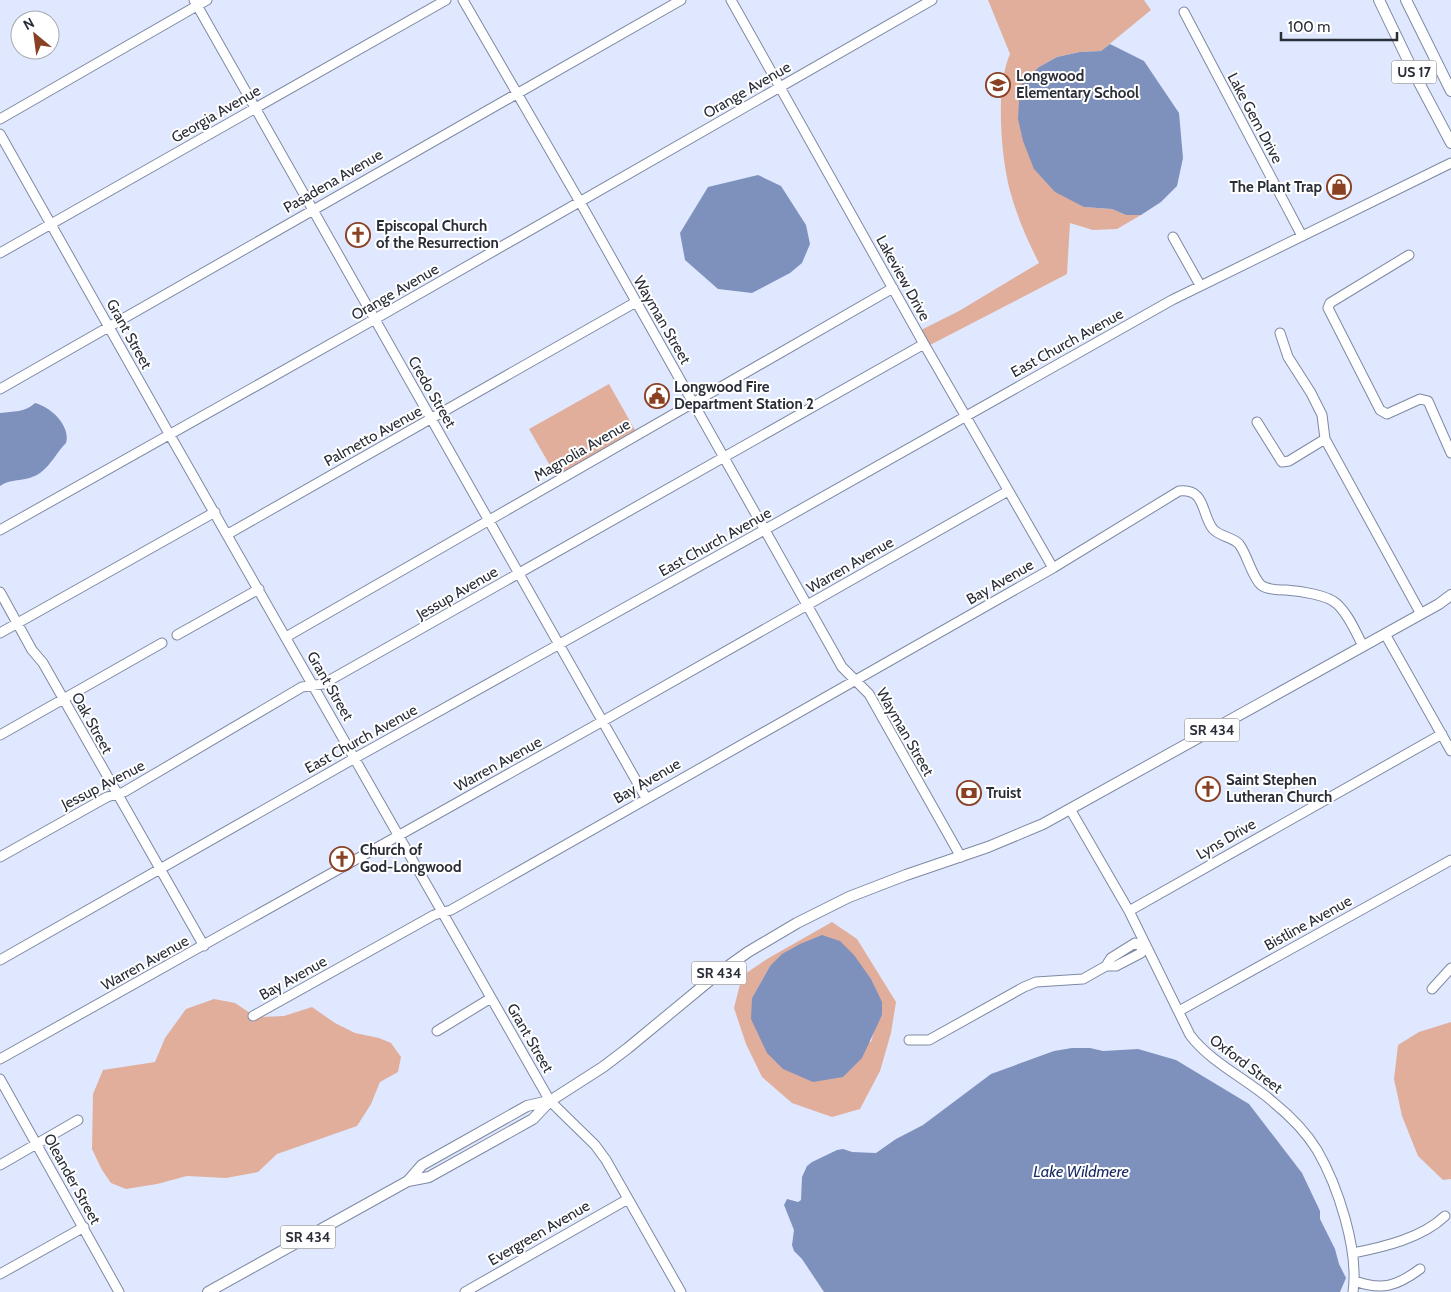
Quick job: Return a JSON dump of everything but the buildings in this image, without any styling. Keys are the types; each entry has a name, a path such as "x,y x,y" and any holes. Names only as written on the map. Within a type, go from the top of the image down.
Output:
{"main road":[{"name":"US 17","path":"1379,0 1415,75 1451,143"},
{"name":"US 17","path":"1406,0 1451,91"},
{"name":"SR 434","path":"1439,604 1451,595"},
{"name":"SR 434","path":"208,1292 408,1181 422,1165 527,1106 550,1101 603,1067 720,972 771,938 849,898 906,875 1016,836 1070,809 1451,599"}],"street":[{"path":"0,119 196,3 207,0"},
{"name":"Georgia Avenue","path":"0,253 446,0"},
{"name":"Wayman Street","path":"463,0 766,529 842,667 869,694 961,857"},
{"name":"Pasadena Avenue","path":"0,388 681,0"},
{"name":"Lakeview Drive","path":"731,0 924,344 1053,568"},
{"name":"Orange Avenue","path":"0,530 375,319 932,0"},
{"name":"Credo Street","path":"196,3 646,798"},
{"name":"Lake Gem Drive","path":"1184,12 1302,236"},
{"name":"Grant Street","path":"0,134 550,1101 596,1145 681,1292"},
{"name":"East Church Avenue","path":"0,960 355,758 1200,285 1451,164"},
{"path":"1173,237 1200,285"},
{"path":"1409,255 1330,302 1328,308 1380,410 1387,414 1420,399 1428,400 1435,412 1451,453"},
{"name":"Magnolia Avenue","path":"286,637 893,288"},
{"name":"Palmetto Avenue","path":"228,534 636,302"},
{"path":"1280,333 1288,357 1311,393 1322,415 1325,439 1421,614"},
{"name":"Jessup Avenue","path":"0,856 107,797 133,787 302,687 323,684 924,344"},
{"path":"1257,422 1282,462 1288,462 1325,439"},
{"name":"Bay Avenue","path":"253,1016 443,912 451,910 1053,568 1179,491 1188,490 1197,494 1212,528 1222,536 1239,544 1261,585 1273,590 1292,590 1321,596 1336,603 1344,612 1363,646"},
{"name":"Warren Avenue","path":"0,1059 204,946 1008,491"},
{"path":"0,633 215,512"},
{"path":"177,635 259,589"},
{"name":"Oak Street","path":"0,592 204,946"},
{"path":"1385,634 1451,751"},
{"path":"0,734 162,643"},
{"name":"Lyns Drive","path":"1129,910 1442,734"},
{"name":"Oxford Street","path":"1070,809 1129,910 1144,945 1190,1035 1198,1046 1274,1102 1290,1117 1316,1148 1326,1167 1347,1225 1353,1253 1355,1281 1353,1292"},
{"name":"Bistline Avenue","path":"1179,1011 1451,860"},
{"path":"909,1040 929,1040 1030,984 1083,979 1106,966 1111,958 1135,943 1144,945"},
{"path":"1432,989 1451,968"},
{"path":"437,1030 491,998"},
{"name":"Oleander Street","path":"0,1079 119,1292"},
{"path":"0,1165 78,1120"},
{"name":"Evergreen Avenue","path":"465,1292 628,1199"},
{"path":"1353,1253 1378,1248 1414,1235 1439,1222 1445,1216"},
{"path":"0,1274 84,1227"},
{"path":"1355,1281 1379,1286 1395,1284 1420,1269"}],"shaded area":[{"path":"988,0 1144,0 1151,10 1101,51 1080,52 1057,57 1039,67 1084,207 1112,209 1126,215 1141,215 1117,229 1093,230 1070,223 1067,274 930,345 921,330 959,311 1039,263 1019,219 1007,177 1002,141 1001,103 1005,68 1010,54"},
{"path":"609,384 635,430 556,476 529,429"},
{"path":"832,922 857,939 896,1002 891,1033 880,1071 860,1109 832,1117 792,1103 762,1077 746,1044 734,1008 742,976 767,959","holes":["770,966 882,1015 875,1028 871,1042 752,998"]},
{"path":"214,999 235,1003 250,1013 248,1014 252,1022 261,1017 284,1016 312,1007 335,1023 355,1033 379,1038 391,1043 401,1057 398,1072 380,1082 371,1104 357,1126 277,1154 258,1172 226,1178 187,1176 157,1184 126,1189 111,1183 102,1170 92,1149 93,1094 103,1070 155,1062 165,1038 186,1009"},
{"path":"1451,1022 1451,1179 1443,1180 1418,1156 1402,1116 1394,1079 1398,1045 1419,1032"}],"water":[{"path":"1110,44 1144,61 1179,113 1183,158 1177,186 1161,202 1141,215 1126,215 1112,209 1084,207 1055,192 1034,169 1023,141 1018,119 1020,86 1039,67 1057,57 1080,52 1101,51"},
{"path":"758,175 781,186 806,225 810,244 802,263 790,273 752,293 718,289 685,260 680,233 708,187"},
{"path":"35,403 53,413 63,424 66,430 66,443 40,473 30,478 9,482 0,486 0,413 23,410"},
{"path":"822,935 840,941 854,955 871,979 882,1002 882,1015 862,1058 843,1077 813,1082 783,1069 767,1053 751,1019 752,998 770,966 782,954"},
{"name":"Lake Wildmere","path":"1090,1048 1103,1051 1138,1049 1176,1060 1249,1104 1302,1173 1320,1211 1320,1219 1335,1249 1339,1264 1346,1278 1340,1292 824,1292 802,1259 794,1251 792,1245 794,1230 784,1205 787,1199 798,1202 801,1200 802,1177 807,1166 837,1150 876,1153 896,1139 923,1125 991,1074 1054,1051"}],"place":[{"name":"Longwood Elementary School","path":"998,85"},
{"name":"The Plant Trap","path":"1339,187"},
{"name":"Episcopal Church of the Resurrection","path":"358,235"},
{"name":"Longwood Fire Department Station 2","path":"657,396"},
{"name":"Saint Stephen Lutheran Church","path":"1208,789"},
{"name":"Truist","path":"969,793"},
{"name":"Church of God-Longwood","path":"342,859"}]}
